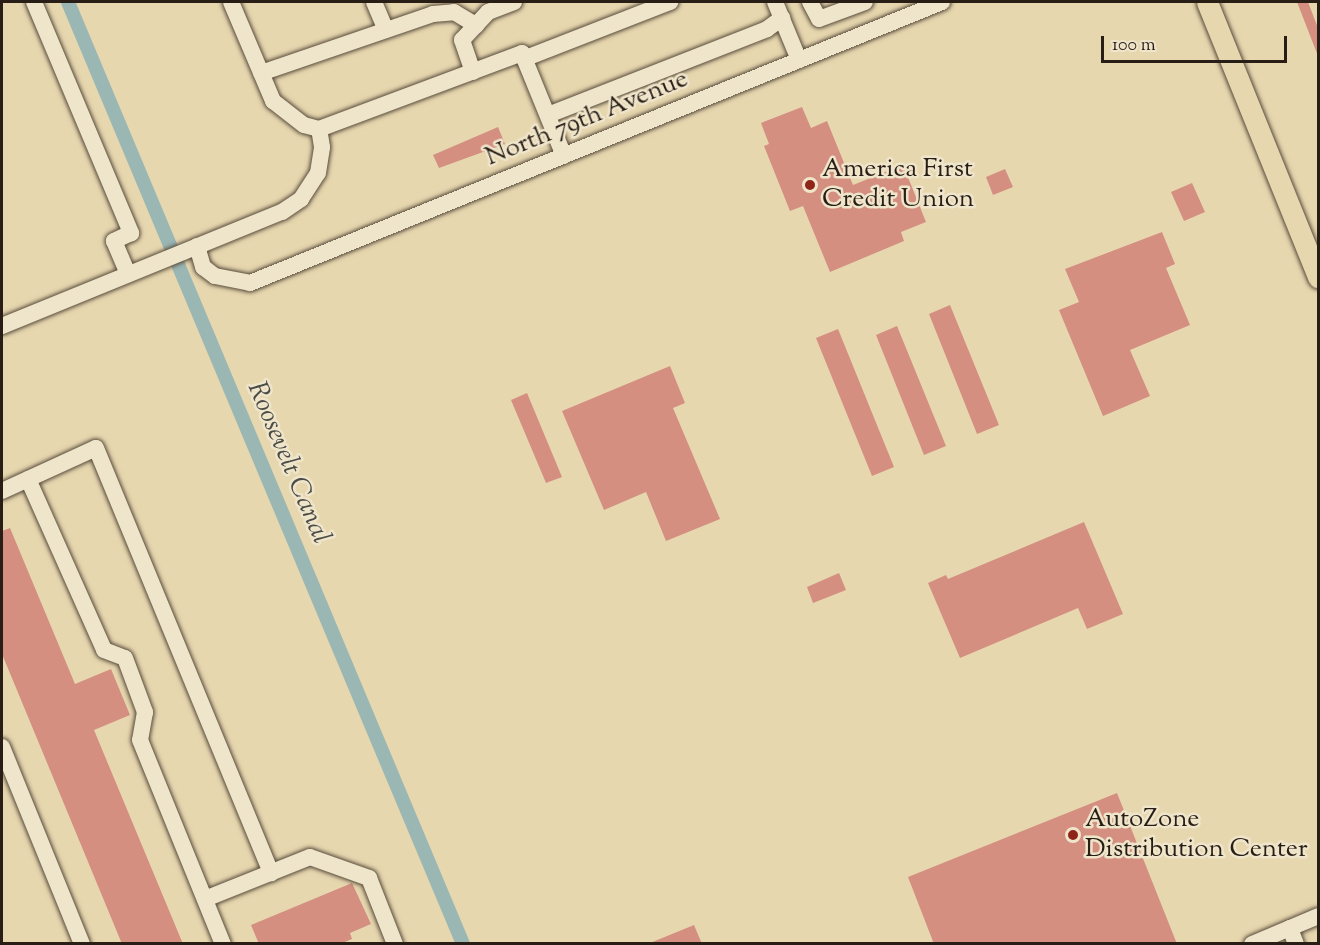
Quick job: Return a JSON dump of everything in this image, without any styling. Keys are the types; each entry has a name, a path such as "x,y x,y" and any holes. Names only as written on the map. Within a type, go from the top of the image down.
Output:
{"main road":[{"path":"1208,2 1318,277"}],"street":[{"path":"34,2 131,233 114,241 128,274"},
{"path":"231,2 273,101 304,125 319,129 473,72 513,54 526,58 670,2"},
{"path":"374,2 386,30"},
{"path":"775,2 800,60"},
{"path":"810,2 819,19 865,2"},
{"name":"North 79th Avenue","path":"192,249 203,267 215,276 250,283 942,2"},
{"path":"473,72 462,40 488,12 506,3"},
{"path":"261,73 455,7 476,26"},
{"path":"548,115 767,29 782,18"},
{"path":"526,58 564,156"},
{"path":"2,326 282,212 301,199 318,173 322,147 319,129"},
{"path":"2,491 96,448 271,873"},
{"path":"28,479 104,650 125,658 145,711 140,740 223,944"},
{"path":"2,747 82,944"},
{"path":"205,899 310,858 369,878 395,944"},
{"path":"1252,944 1318,916"},
{"path":"1290,928 1296,944"}],"building":[{"path":"1297,2 1308,2 1318,28 1318,56"},
{"name":"America First Credit Union","path":"802,107 811,128 827,121 853,185 903,165 926,222 901,232 904,241 830,272 803,206 790,211 764,146 769,144 761,123"},
{"path":"498,127 505,144 439,168 433,155"},
{"path":"1005,169 1013,187 993,195 986,177"},
{"path":"1192,183 1205,212 1184,221 1171,192"},
{"path":"1162,232 1175,264 1166,268 1190,325 1130,350 1150,396 1103,416 1059,310 1079,302 1065,269"},
{"path":"950,305 999,425 977,434 929,314"},
{"path":"897,326 946,446 924,455 876,335"},
{"path":"838,329 894,467 872,476 816,338"},
{"path":"670,366 685,403 673,408 720,519 666,541 646,492 604,510 562,411"},
{"path":"527,393 562,477 546,483 511,400"},
{"path":"1084,522 1123,614 1087,629 1078,608 960,658 928,583 946,575 948,579"},
{"path":"10,528 75,684 111,669 130,715 94,730 183,944 122,944 2,654 2,531"},
{"path":"839,573 846,590 813,603 807,587"},
{"name":"AutoZone Distribution Center","path":"1117,793 1177,944 934,944 908,877"},
{"path":"352,883 371,924 350,933 352,939 340,944 259,944 251,925"},
{"path":"694,925 702,944 650,944 650,943"}],"waterway":[{"name":"Roosevelt Canal","path":"68,2 463,944"}],"place":[{"name":"America First Credit Union","path":"810,185"},
{"name":"AutoZone Distribution Center","path":"1073,835"}]}
